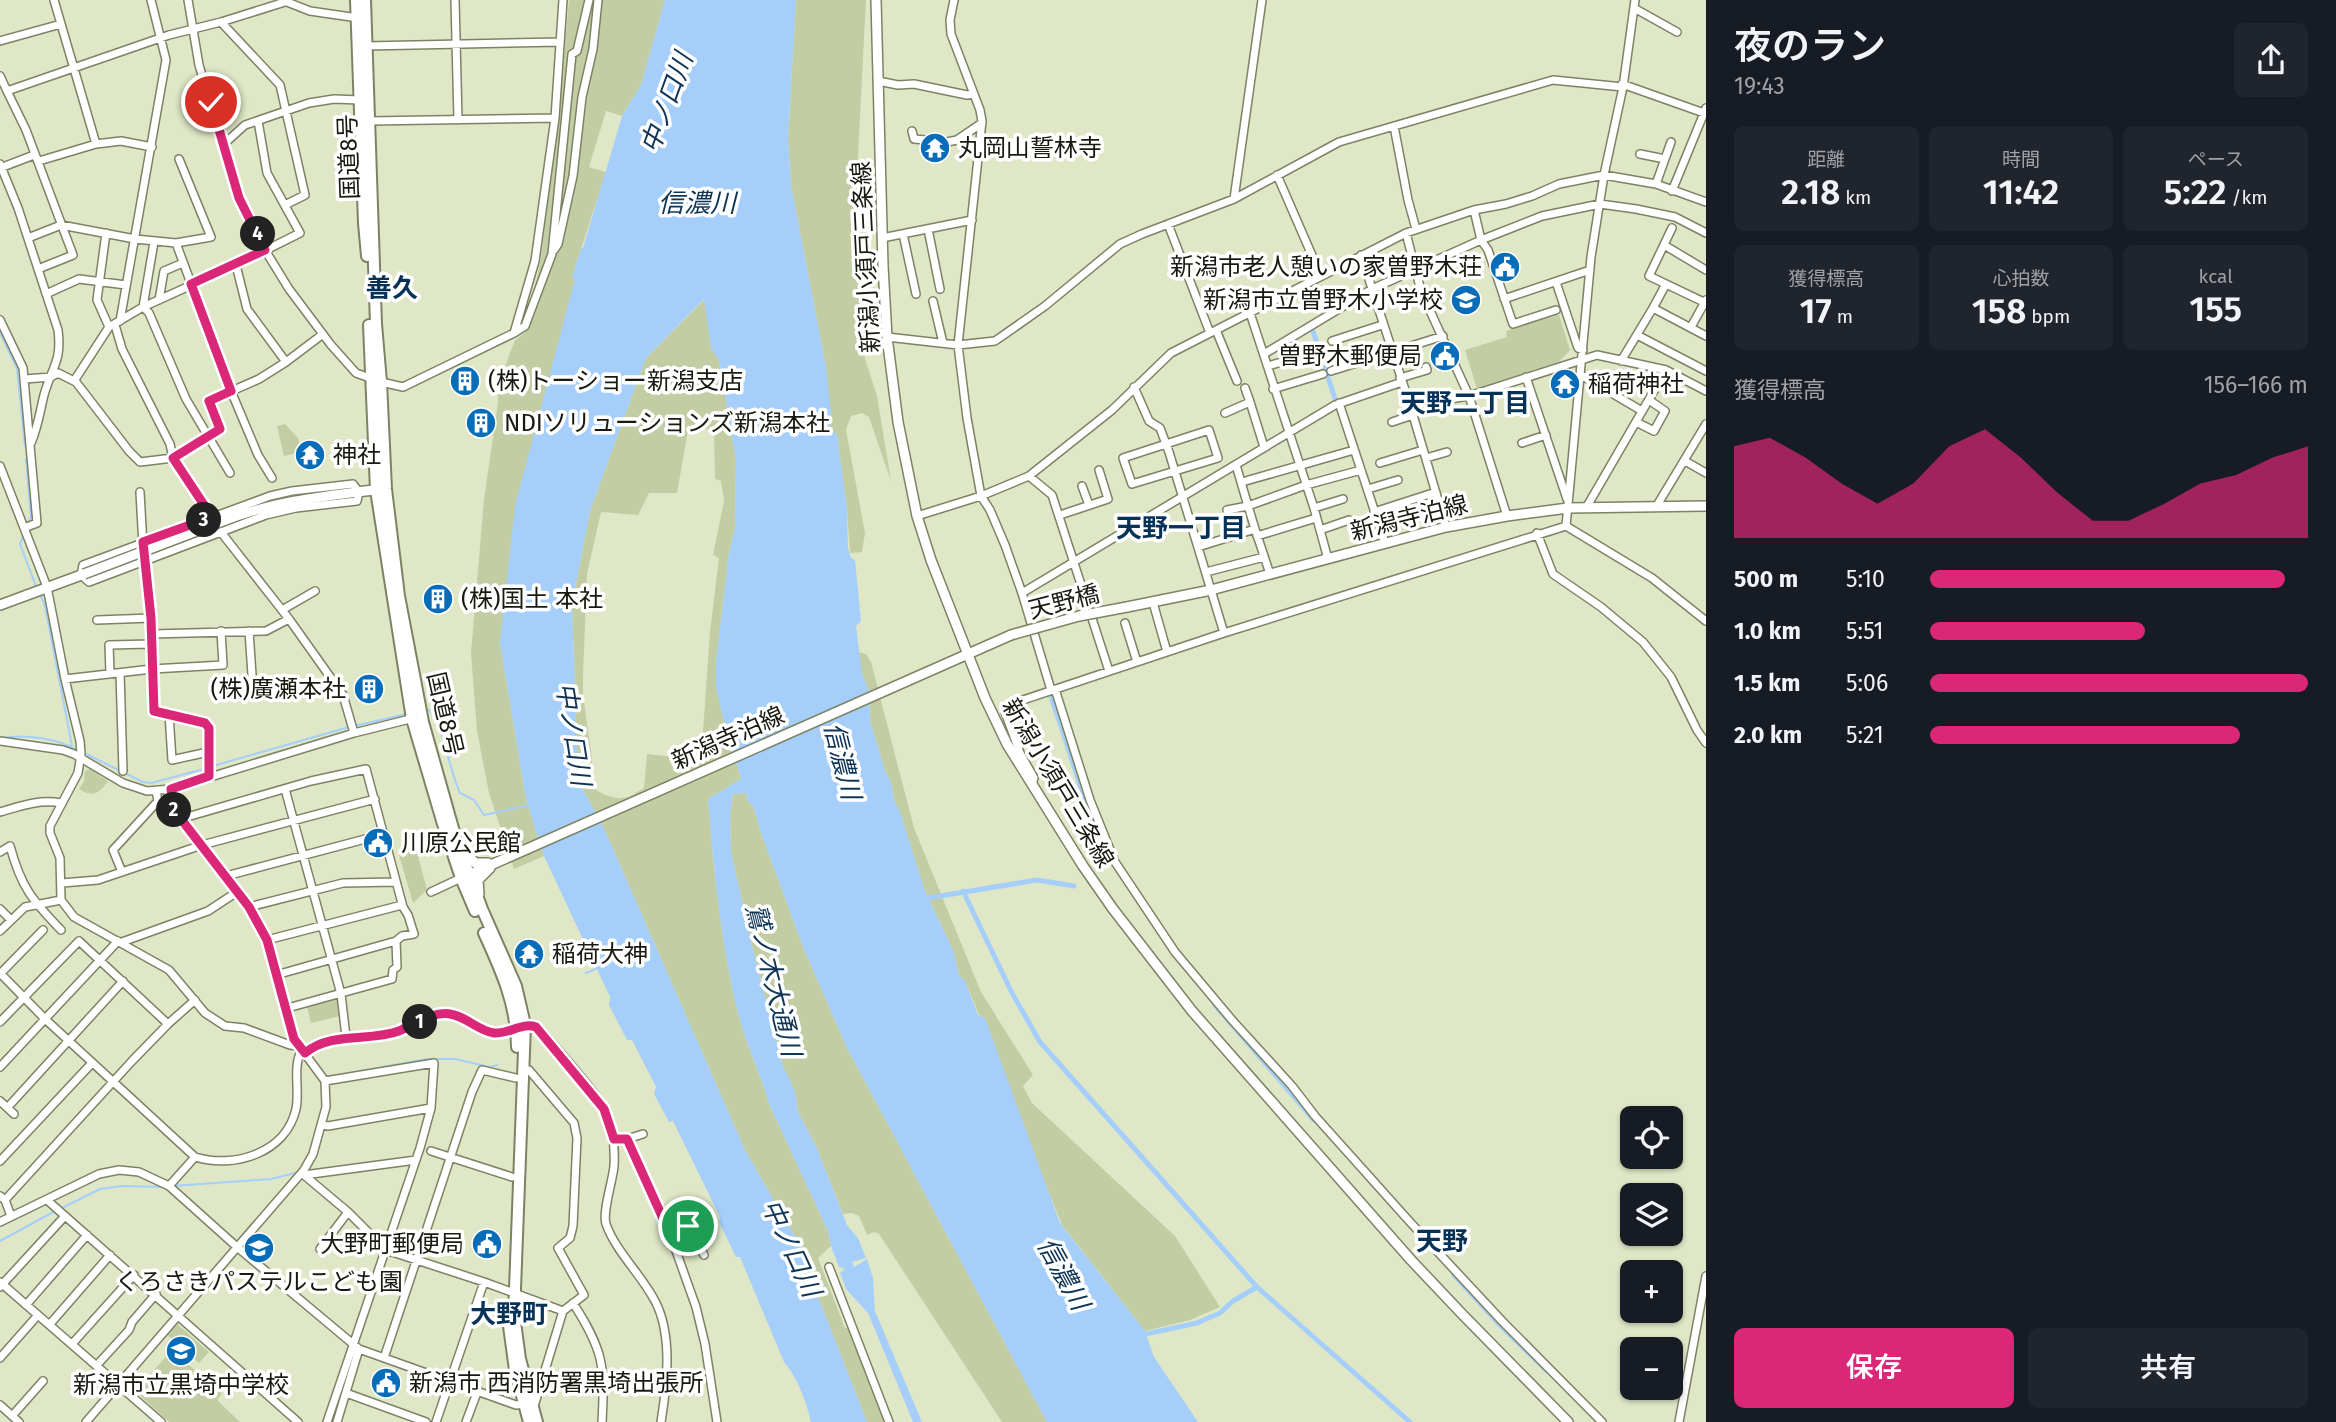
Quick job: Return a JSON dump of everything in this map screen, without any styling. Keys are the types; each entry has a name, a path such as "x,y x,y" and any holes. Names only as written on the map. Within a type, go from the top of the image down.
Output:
{"highway":[{"name":"国道8号","path":"356,0 366,46 376,380"},
{"name":"国道8号","path":"365,0 361,18 360,100 381,489 417,718 465,876 521,1027 512,1177 511,1292"},
{"name":"国道8号","path":"417,718 465,876 516,986 523,1068 508,1310 510,1342 528,1404 537,1422"},
{"name":"国道8号","path":"528,1404 529,1422"}],"main road":[{"name":"新潟小須戸三条線","path":"876,0 887,337 898,422 917,516 931,561 965,654 1007,744 1113,909 1192,1011 1411,1260 1568,1422"},
{"path":"0,605 255,509 297,499 381,489"},
{"name":"新潟寺泊線","path":"1127,607 1212,590 1446,527 1568,505 1586,508 1706,506"},
{"name":"天野橋","path":"1011,635 1079,616 1127,607"},
{"name":"新潟寺泊線","path":"465,876 1011,635"},
{"path":"452,827 469,859 480,864 497,862"},
{"path":"480,905 478,880 497,862"}],"street":[{"path":"54,0 96,144"},
{"path":"74,381 115,324 126,285 166,60 151,0"},
{"path":"188,0 199,65 239,198 265,250 289,289 356,373 403,387 525,326 558,244 573,176 582,97 593,49 598,0"},
{"path":"455,0 458,120"},
{"path":"511,334 535,261 555,118 563,0"},
{"path":"552,254 572,54 577,51 589,0"},
{"path":"954,0 950,29 982,123 958,345 981,496 1000,533 1022,593 1090,800 1115,862 1175,952 1315,1116 1502,1321 1602,1422"},
{"path":"1234,199 1262,0"},
{"path":"6,91 161,38 284,1 310,11 361,18"},
{"path":"1566,526 1590,270 1635,4 1677,32"},
{"path":"221,22 280,85 305,195 285,205"},
{"path":"0,41 61,24"},
{"path":"366,46 560,42"},
{"path":"0,76 26,130 73,255 38,269"},
{"path":"887,337 958,345 995,341 1121,244 1234,199 1339,142 1553,80 1623,85 1705,111 1672,191"},
{"path":"878,81 974,94"},
{"path":"224,144 245,125 287,111 322,100 360,100"},
{"path":"369,121 555,118"},
{"path":"115,324 144,307 300,233 267,173 258,121"},
{"path":"912,131 914,139 947,142 957,140 982,123"},
{"path":"1394,126 1416,229"},
{"path":"34,155 39,161 96,144 121,141 152,147"},
{"path":"1656,184 1671,142"},
{"path":"1640,154 1665,159"},
{"path":"31,443 61,350 58,330 28,237 0,167 34,155"},
{"path":"28,237 61,225 154,242 176,243 211,237 179,159"},
{"path":"1278,175 1321,276"},
{"path":"917,516 981,496 1029,476 1112,410 1171,353 1416,229 1474,210 1506,204 1559,184 1604,175 1656,184 1705,201"},
{"path":"1265,354 1372,289 1480,240 1542,216 1600,204 1675,217 1706,233"},
{"path":"1474,210 1480,240 1488,250 1513,324 1556,310"},
{"path":"882,238 972,220"},
{"path":"1168,224 1213,332 1237,381"},
{"path":"1672,228 1649,275 1706,302 1690,327"},
{"path":"928,229 940,289"},
{"path":"106,233 97,300 115,324 122,349 170,444 173,458 220,530 289,619 343,695 354,733"},
{"path":"1406,233 1421,291 1469,396 1507,516"},
{"path":"903,234 916,294"},
{"path":"154,242 144,307 186,399 230,474"},
{"path":"176,243 231,391 258,455 272,478"},
{"path":"1664,245 1706,270"},
{"path":"1361,255 1446,527"},
{"path":"159,300 164,271 183,263"},
{"path":"236,265 247,309 286,362"},
{"path":"1504,299 1590,270"},
{"path":"46,294 79,279 126,285"},
{"path":"1556,282 1582,355"},
{"path":"1621,361 1665,284"},
{"path":"933,301 943,343"},
{"path":"1653,308 1706,336"},
{"path":"1250,313 1328,559"},
{"path":"0,320 18,355 24,379 37,523 24,528"},
{"path":"1332,341 1382,325"},
{"path":"24,379 51,377 58,373 74,381 129,451 140,461 173,458 220,429 209,401 259,379 323,334"},
{"path":"1637,335 1706,371"},
{"path":"1331,371 1443,336"},
{"path":"1268,366 1316,352"},
{"path":"1410,405 1469,396 1582,355 1597,355 1666,370 1706,391"},
{"path":"1022,593 1339,403 1427,370 1426,367"},
{"path":"1586,508 1666,370"},
{"path":"1273,389 1323,374"},
{"path":"1581,375 1642,411"},
{"path":"1526,377 1568,505"},
{"path":"1134,387 1149,421 1160,428 1224,633"},
{"path":"1245,387 1264,447"},
{"path":"1636,422 1654,431 1665,411 1649,400"},
{"path":"1225,413 1250,402"},
{"path":"1339,403 1385,542"},
{"path":"1392,422 1413,415"},
{"path":"1656,507 1706,424"},
{"path":"1208,426 1218,458 1132,484 1123,458 1165,443 1208,426"},
{"path":"1522,443 1546,435"},
{"path":"1242,482 1354,450"},
{"path":"1380,463 1447,452"},
{"path":"1685,461 1706,473"},
{"path":"1236,465 1270,574"},
{"path":"0,466 47,587 80,741 81,759 75,783 50,826 60,858 61,900 74,917 169,970 205,1013 225,1026 244,1028 302,1050 346,1037 393,1033 441,1013 454,1015 494,1033 530,1025 540,1029 601,1104 609,1121 614,1139 612,1184 605,1218 614,1238 655,1302 660,1316 667,1364 662,1422"},
{"path":"1060,515 1108,499 1099,470"},
{"path":"1227,510 1248,506 1306,485 1361,470"},
{"path":"1029,476 1052,495 1109,671"},
{"path":"1368,489 1398,480"},
{"path":"353,484 359,492 356,501 296,508 220,530 89,582 83,575 83,565 212,517 292,491 353,484"},
{"path":"1082,485 1088,505"},
{"path":"140,492 151,618 154,711 205,723 209,728 209,776"},
{"path":"1374,512 1436,492"},
{"path":"1314,508 1343,499"},
{"path":"1198,547 1316,518"},
{"path":"1320,530 1349,520"},
{"path":"1031,785 1034,778 1020,753 1005,712 1006,708 1014,703 1537,533 1566,526 1652,578 1706,621"},
{"path":"1537,533 1553,574 1601,607 1643,642 1671,677 1703,731 1706,743"},
{"path":"1206,572 1265,557"},
{"path":"282,610 315,591"},
{"path":"1154,606 1167,652"},
{"path":"97,620 151,618"},
{"path":"152,634 266,631 289,619"},
{"path":"1125,623 1138,662"},
{"path":"65,679 152,669 223,665 221,631"},
{"path":"249,631 252,675"},
{"path":"110,673 109,645 151,643"},
{"path":"120,673 123,771"},
{"path":"169,714 172,760 208,752"},
{"path":"0,741 63,750 123,783 147,792 171,789 354,733 417,718"},
{"path":"180,819 366,769 402,905 414,934 276,975"},
{"path":"86,1422 302,1175 313,1154 327,1100 325,1081 294,1039 267,940 249,907 174,810 171,789"},
{"path":"285,789 341,994 346,1037"},
{"path":"122,872 113,850 158,801 156,791"},
{"path":"62,883 98,880 202,845 375,799"},
{"path":"0,813 48,800 61,803"},
{"path":"226,876 384,834"},
{"path":"0,852 10,846 24,887 37,905 61,929"},
{"path":"431,892 465,876"},
{"path":"249,907 343,883 396,882"},
{"path":"1,1065 120,942 208,911 237,892"},
{"path":"0,931 25,907 61,900"},
{"path":"267,940 402,905"},
{"path":"0,909 11,920"},
{"path":"43,930 0,974 195,1157 228,1160 255,1156 277,1140 290,1125 296,1108 298,1062 302,1050"},
{"path":"0,1022 79,941 168,1024"},
{"path":"284,1009 392,979 393,970 397,967 396,941"},
{"path":"8,1107 123,981"},
{"path":"11,1216 2,1198 168,1024 195,1000"},
{"path":"0,1161 92,1063"},
{"path":"325,1081 434,1063 431,1108 416,1160 356,1347 327,1422"},
{"path":"0,1222 99,1174 119,1170 139,1172 172,1188 237,1247 356,1347 516,1405 528,1404 539,1398 563,1311 584,1295 558,1248 570,1238 573,1226 577,1138 574,1123 529,1070 523,1068"},
{"path":"384,1358 472,1092 482,1070 516,1078"},
{"path":"0,1101 15,1114"},
{"path":"322,1125 431,1108"},
{"path":"614,1139 643,1135"},
{"path":"627,1139 670,1234 701,1324 718,1422"},
{"path":"431,1151 512,1177"},
{"path":"172,1188 195,1157"},
{"path":"302,1175 416,1160"},
{"path":"302,1175 348,1212 386,1250 563,1311"},
{"path":"47,1200 298,1422"},
{"path":"320,1249 348,1212"},
{"path":"65,1216 1,1284 161,1422"},
{"path":"670,1234 684,1225 688,1226 704,1255"},
{"path":"26,1305 87,1235"},
{"path":"50,1324 110,1255"},
{"path":"829,1267 889,1422"},
{"path":"72,1345 134,1275"},
{"path":"1679,1422 1706,1276"},
{"path":"436,1422 484,1282"},
{"path":"97,1366 130,1330 132,1322 156,1294"},
{"path":"573,1303 590,1329 601,1359 605,1376 602,1422"},
{"path":"0,1358 38,1315"},
{"path":"337,1422 356,1347"},
{"path":"4,1422 14,1418 43,1381"},
{"path":"466,1422 478,1390"},
{"path":"346,1393 426,1422"},
{"path":"0,1405 14,1418"}],"green space":[{"path":"569,0 665,0 641,85 622,116 606,111 589,167 606,172 572,277 575,278 500,643 526,799 544,856 514,869 489,793 477,731 471,653 484,499 498,403 498,385 515,340 525,333 541,259"},
{"path":"796,0 866,0 857,175 862,328 865,359 877,396 891,481 869,417 862,413 851,416 846,430 865,533 862,552 850,553 837,436 829,426 831,423 826,367 791,185 788,139"},
{"path":"705,299 711,348 719,360 736,460 735,528 729,553 716,662 723,718 741,779 708,799 723,936 739,1017 769,1104 828,1231 831,1246 818,1258 845,1328 849,1328 885,1422 867,1422 804,1261 805,1254 745,1150 606,833 578,780 572,604 590,511 646,358","holes":["714,429 715,479 721,481 724,501 713,555 719,558 710,632 701,760 647,754 644,788 624,798 608,796 591,785 592,759 583,695 587,574 601,512 638,515 649,493 677,493 688,430"]},
{"path":"1559,315 1570,350 1559,362 1477,389 1465,350 1507,337 1506,331"},
{"path":"285,424 298,438 302,452 284,456 277,426"},
{"path":"858,652 866,654 871,662 914,828 981,992 1033,1075 1023,1086 1032,1103 1175,1236 1220,1307 1190,1320 1145,1331 1062,1225 1023,1128 985,1019 979,1015 965,981 959,975 953,950 925,891 870,721 869,691"},
{"path":"90,769 108,781 102,789 92,794 79,789 84,781 85,771"},
{"path":"746,793 754,808 803,947 847,1048 1047,1422 1002,1422 879,1234 874,1232 867,1235 859,1216 852,1213 843,1214 816,1146 798,1112 795,1091 783,1066 752,946 731,852 730,816 733,794"},
{"path":"416,849 427,890 413,903 399,855"},
{"path":"335,998 339,1001 340,1016 311,1023 307,1006"},
{"path":"176,1323 209,1352 199,1363 166,1334"},
{"path":"172,1350 222,1394 217,1400 240,1422 169,1422 135,1391"}],"water":[{"name":"信濃川","path":"665,0 796,0 788,139 791,185 826,367 832,423 829,426 837,435 847,509 848,548 851,558 855,560 861,621 856,626 862,673 869,691 870,721 925,891 953,950 959,975 965,981 978,1015 985,1018 1060,1223 1145,1331 1154,1357 1198,1422 1047,1422 847,1048 803,947 754,808 746,793 733,794 730,816 731,852 783,1066 795,1091 798,1112 816,1146 847,1225 858,1238 866,1258 852,1262 854,1267 867,1259 873,1278 875,1311 922,1422 913,1422 868,1313 846,1289 840,1272 844,1271 843,1268 839,1267 828,1231 769,1104 746,1039 723,936 708,799 741,779 716,687 716,662 729,553 735,528 736,460 719,360 711,348 704,299 646,358 590,511 572,604 578,780 606,833 745,1150 805,1254 804,1261 867,1422 811,1422 801,1390 784,1362 740,1257 736,1257 719,1222 720,1217 673,1121 669,1122 654,1094 656,1087 632,1040 627,1040 609,1005 610,997 544,856 526,799 500,643 515,506 575,279 572,277 622,116 641,85"}],"waterway":[{"path":"1312,328 1337,405"},
{"path":"0,333 17,368 25,446"},
{"path":"26,459 31,517 28,524"},
{"path":"23,536 20,544 37,589"},
{"path":"40,594 45,606 72,746"},
{"path":"1050,693 1088,809 1106,848"},
{"path":"426,711 430,710 440,730 460,793 474,800 484,815 529,805"},
{"path":"354,726 407,714"},
{"path":"213,766 349,727"},
{"path":"1,738 40,738 60,742 77,750"},
{"path":"82,752 143,782 151,783 208,768"},
{"path":"928,898 1037,880 1074,886"},
{"path":"963,891 1012,993 1040,1042 1257,1287"},
{"path":"586,973 598,968"},
{"path":"1215,1005 1314,1120"},
{"path":"326,1077 428,1059 455,1059 490,1067 497,1065"},
{"path":"173,1186 271,1179 299,1172"},
{"path":"62,1208 100,1189 122,1186 164,1187"},
{"path":"0,1241 57,1210"},
{"path":"1454,1275 1547,1371"},
{"path":"1146,1334 1197,1323 1220,1313 1233,1301 1257,1287 1410,1422"}],"place":[{"name":"丸岡山誓林寺","path":"935,148"},
{"name":"新潟市老人憩いの家曽野木荘","path":"1505,267"},
{"name":"新潟市立曽野木小学校","path":"1466,300"},
{"name":"曽野木郵便局","path":"1445,356"},
{"name":"(株)トーショー新潟支店","path":"465,381"},
{"name":"稲荷神社","path":"1565,384"},
{"name":"NDIソリューションズ新潟本社","path":"481,423"},
{"name":"神社","path":"310,455"},
{"name":"(株)国土 本社","path":"438,599"},
{"name":"(株)廣瀬本社","path":"369,689"},
{"name":"川原公民館","path":"378,843"},
{"name":"稲荷大神","path":"529,954"},
{"name":"大野町郵便局","path":"487,1244"},
{"name":"くろさきパステルこども園","path":"259,1248"},
{"name":"新潟市立黒埼中学校","path":"181,1351"},
{"name":"新潟市 西消防署黒埼出張所","path":"386,1383"}],"district":[{"name":"善久","path":"392,288"},
{"name":"天野二丁目","path":"1465,403"},
{"name":"天野一丁目","path":"1181,528"},
{"name":"天野","path":"1442,1241"},
{"name":"大野町","path":"509,1314"}],"route":[{"path":"211,102 239,198 265,250 191,284 231,391 209,401 220,429 173,458 212,517 143,542 151,618 154,711 205,723 209,728 209,776 171,789 174,810 249,907 267,940 294,1039 305,1053 346,1037 393,1033 441,1013 449,1013 494,1033 512,1032 524,1025 536,1027 604,1109 614,1139 627,1139 670,1234 684,1225 688,1226"}],"water label":[{"name":"中ノ口川","path":"667,103"},
{"name":"中ノ口川","path":"573,734"},
{"name":"鷲ノ木大通川","path":"773,980"},
{"name":"中ノ口川","path":"791,1248"}]}
